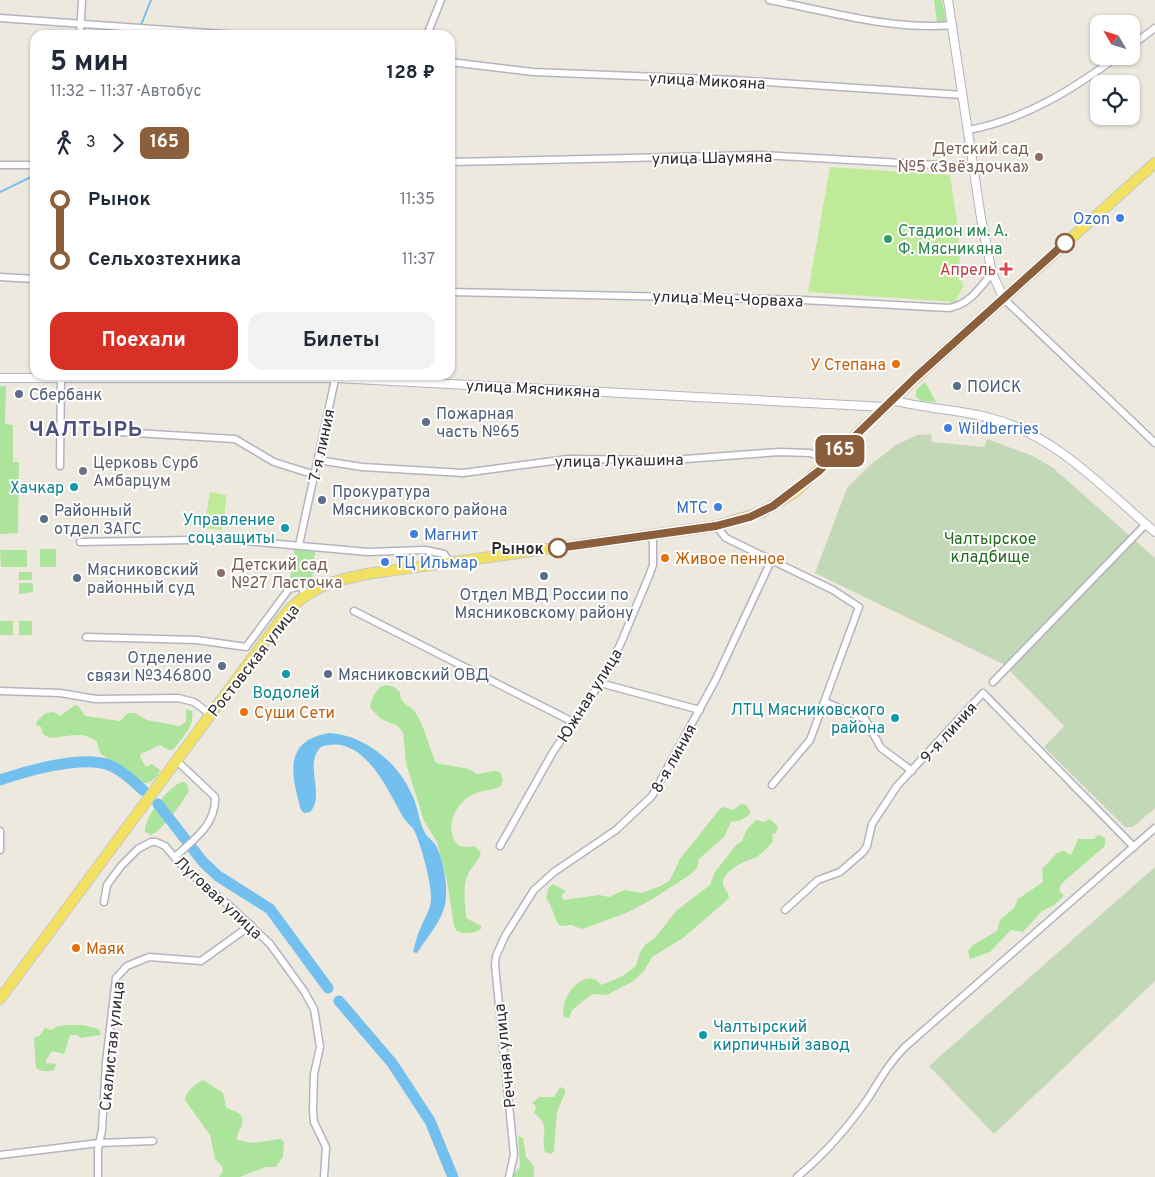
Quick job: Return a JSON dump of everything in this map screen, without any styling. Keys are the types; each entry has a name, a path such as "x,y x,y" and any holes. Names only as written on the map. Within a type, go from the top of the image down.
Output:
{"main road":[{"name":"Ростовская улица","path":"0,999 282,618 304,595 326,584 352,577 716,526 750,517 773,506 795,492 889,404 1155,163"}],"street":[{"path":"80,30 82,0"},
{"path":"429,30 442,0"},
{"path":"769,0 896,23 921,26 953,25"},
{"path":"948,0 992,273 1004,299 1155,443"},
{"path":"0,18 167,30"},
{"path":"1140,39 1155,28"},
{"name":"улица Микояна","path":"455,63 533,72 735,80 963,95"},
{"path":"969,130 1007,120 1051,101 1080,84 1106,65"},
{"name":"улица Шаумяна","path":"455,162 761,155 974,166"},
{"path":"0,165 30,165"},
{"name":"улица Мец-Чорваха","path":"455,292 784,299 949,308 963,304 970,299 992,273"},
{"path":"0,277 30,279"},
{"name":"улица Мясникяна","path":"0,378 30,377"},
{"path":"60,466 61,380"},
{"name":"7-я линия","path":"299,545 335,380"},
{"name":"улица Мясникяна","path":"397,380 889,404 990,418 1021,429 1066,457 1155,532"},
{"path":"102,431 235,439 274,462 315,475"},
{"name":"улица Лукашина","path":"318,460 362,467 463,473 568,459 672,460 779,452 810,453 819,456 827,463"},
{"path":"993,682 1146,524"},
{"path":"716,526 726,538 833,590 859,607 810,740 772,785"},
{"name":"Южная улица","path":"500,846 535,781 600,683 620,645 653,565 653,535"},
{"path":"80,542 190,540"},
{"path":"245,541 368,552 425,550 444,554 450,562"},
{"name":"8-я линия","path":"504,936 525,900 542,882 616,830 645,805 661,784 700,710 771,561"},
{"path":"86,638 197,640 246,647 289,589 293,586 301,586 304,595"},
{"path":"354,611 573,722"},
{"path":"600,683 700,710"},
{"path":"0,691 60,693 96,699 178,698 194,702 210,714"},
{"name":"9-я линия","path":"785,910 818,880 840,872 863,852 875,818 896,786 984,693 1134,847"},
{"name":"9-я линия","path":"825,702 865,719 870,725 877,744 912,771"},
{"path":"176,760 215,797 212,817 200,834 176,856"},
{"path":"797,1177 841,1134 885,1070 905,1047 1155,828"},
{"path":"0,831 0,850"},
{"name":"Луговая улица","path":"104,902 110,878 146,844 151,842 160,843 176,856 184,868 251,925 270,944 307,995 314,1009 320,1047 314,1074 313,1112 316,1128 326,1147 324,1177"},
{"name":"Скалистая улица","path":"98,1177 99,1143 102,1130 115,981 119,973 134,962 149,957 201,961 251,925"},
{"name":"Речная улица","path":"504,936 496,956 495,965 514,1155 509,1177"},
{"path":"0,1155 99,1143 153,1141"}],"green space":[{"path":"934,0 942,0 946,21 944,23 937,22"},
{"name":"Стадион им. А. Ф. Мясникяна","path":"830,167 950,175 959,234 958,245 963,287 955,302 808,292"},
{"path":"925,382 936,402 921,401 916,397 916,390"},
{"path":"0,386 6,386 5,424 13,425 13,462 19,462 18,533 0,534"},
{"name":"Чалтырское кладбище","path":"931,434 932,442 984,447 987,439 1033,456 1052,467 1155,558 1155,808 1133,827 1125,827 1044,747 1064,726 1003,664 815,573 847,488 869,466 896,445 917,435"},
{"path":"210,492 227,495 222,530 204,528"},
{"path":"40,549 56,549 56,567 40,567"},
{"path":"295,549 315,552 312,579 300,581 290,578"},
{"path":"0,550 27,550 27,567 1,567"},
{"path":"19,572 32,572 32,580 19,580"},
{"path":"19,583 33,583 33,592 19,594"},
{"path":"0,621 13,621 13,635 0,635"},
{"path":"19,621 32,621 32,635 19,635"},
{"path":"386,685 394,687 400,692 403,702 415,712 436,763 469,769 477,774 500,772 503,780 501,786 475,793 467,798 458,808 452,819 451,831 456,843 462,847 475,846 481,853 468,874 465,887 466,918 481,926 481,929 475,932 460,932 454,926 446,876 437,842 424,821 406,763 403,733 398,726 381,719 371,709 370,704 374,695 380,687"},
{"path":"75,705 79,707 85,716 120,721 128,713 134,713 147,720 179,726 186,722 186,709 192,711 192,722 174,749 168,750 160,745 141,754 140,757 146,767 152,764 160,770 155,778 146,783 130,775 100,753 97,742 91,738 75,735 50,738 43,734 41,727 36,725 37,721 46,713 54,712 60,716"},
{"path":"182,782 186,783 189,790 177,809 156,832 151,835 145,832 145,826 152,811 170,790"},
{"path":"741,804 746,805 750,810 750,814 741,820 731,822 724,837 699,859 697,868 691,874 651,900 626,913 582,929 571,925 560,926 557,923 546,898 549,887 553,884 566,891 561,896 564,900 599,895 609,897 624,890 642,893 661,886 670,880 680,859 719,810 723,807 733,810"},
{"path":"770,819 778,827 776,833 772,834 773,841 758,856 736,866 727,873 723,883 729,897 726,901 683,938 652,957 644,971 632,982 607,995 592,994 572,1010 569,1018 564,1017 565,1001 574,986 588,979 595,980 601,985 621,977 636,966 640,952 646,944 654,939 677,910 710,885 715,872 736,845 742,841 747,829 756,820 764,822"},
{"path":"1099,835 1105,838 1105,846 1061,884 1059,890 1064,896 1053,906 1042,911 1023,932 1011,930 990,952 970,959 968,951 973,945 997,931 1000,920 1014,908 1018,899 1043,882 1042,869 1057,853 1064,851 1071,855 1078,839 1094,839"},
{"path":"1155,867 1155,981 994,1134 929,1066"},
{"path":"82,1025 99,1029 101,1035 81,1038 77,1035 70,1035 64,1054 52,1051 46,1060 46,1063 56,1064 54,1070 44,1071 36,1068 34,1038 39,1036 45,1028 51,1030 58,1026"},
{"path":"203,1080 223,1093 226,1107 242,1117 243,1121 237,1140 253,1143 280,1139 284,1142 283,1157 276,1167 265,1167 240,1177 219,1177 223,1171 222,1166 215,1159 210,1135 185,1100 191,1088"},
{"path":"560,1087 565,1089 565,1093 557,1112 554,1151 551,1154 545,1152 543,1122 534,1113 536,1106 532,1103 539,1097 554,1097"},
{"path":"518,1136 523,1138 526,1157 534,1166 534,1177 512,1177 520,1166"}],"water":[{"path":"330,733 356,739 380,753 390,763 407,785 415,801 423,829 438,849 445,876 445,904 436,926 417,953 413,952 415,943 431,902 426,865 415,832 403,817 372,766 361,755 349,748 336,745 321,747 316,754 314,762 316,797 314,805 310,812 304,813 301,810 293,772 294,761 304,743 315,737"}],"waterway":[{"path":"141,25 151,0"},
{"path":"0,192 30,177"},
{"path":"0,780 67,763 95,762 117,769 144,791"},
{"path":"158,804 203,862 218,876 270,909 328,988"},
{"path":"339,1001 392,1063 430,1121 453,1177"}],"bus line":[{"name":"165","path":"558,548 716,526 750,517 784,500 819,471 916,377 1065,243"}],"place":[{"name":"Детский сад №5 «Звёздочка»","path":"1039,157"},
{"name":"Ozon","path":"1120,218"},
{"name":"Стадион им. А. Ф. Мясникяна","path":"888,239"},
{"name":"Апрель","path":"1006,269"},
{"name":"У Степана","path":"896,364"},
{"name":"ПОИСК","path":"957,386"},
{"name":"Сбербанк","path":"19,394"},
{"name":"Пожарная часть №65","path":"426,422"},
{"name":"Wildberries","path":"948,428"},
{"name":"Церковь Сурб Амбарцум","path":"83,471"},
{"name":"Хачкар","path":"74,487"},
{"name":"Прокуратура Мясниковского района","path":"322,500"},
{"name":"МТС","path":"718,507"},
{"name":"Районный отдел ЗАГС","path":"44,519"},
{"name":"Управление соцзащиты","path":"285,528"},
{"name":"Магнит","path":"414,534"},
{"name":"Рынок","path":"558,548"},
{"name":"Живое пенное","path":"665,558"},
{"name":"ТЦ Ильмар","path":"385,562"},
{"name":"Детский сад №27 Ласточка","path":"221,573"},
{"name":"Отдел МВД России по Мясниковскому району","path":"544,576"},
{"name":"Мясниковский районный суд","path":"77,578"},
{"name":"Отделение связи №346800","path":"222,666"},
{"name":"Водолей","path":"286,674"},
{"name":"Мясниковский ОВД","path":"328,674"},
{"name":"Суши Сети","path":"244,712"},
{"name":"ЛТЦ Мясниковского района","path":"895,718"},
{"name":"Маяк","path":"76,948"},
{"name":"Чалтырский кирпичный завод","path":"703,1035"}],"district":[{"name":"ЧАЛТЫРЬ","path":"86,429"}]}
